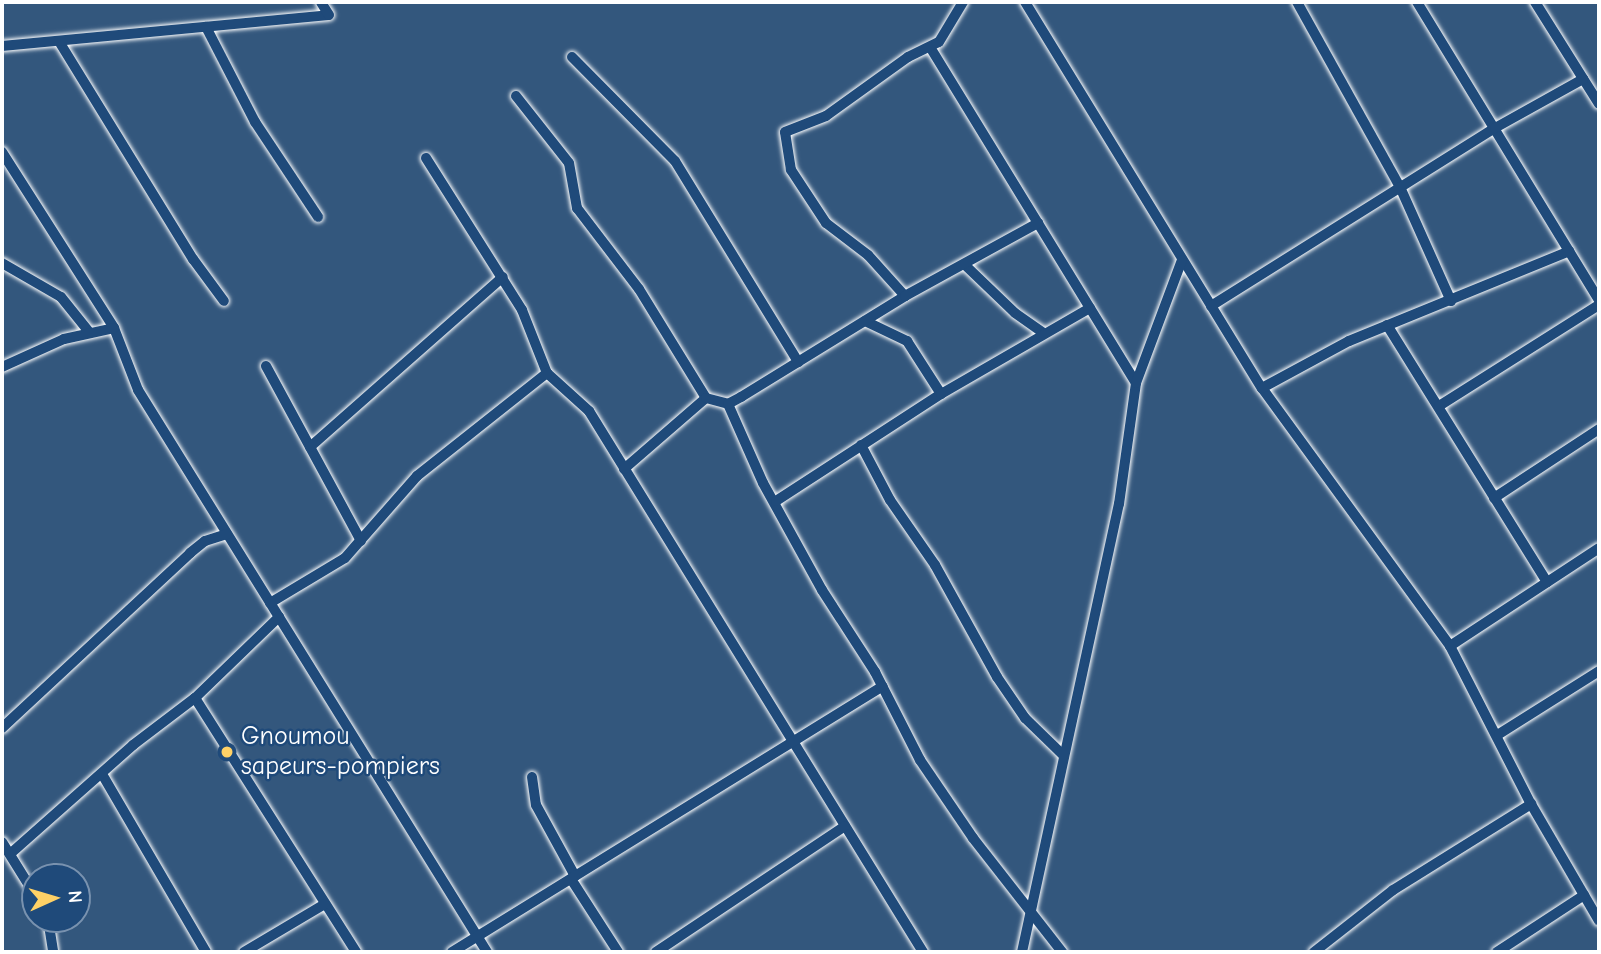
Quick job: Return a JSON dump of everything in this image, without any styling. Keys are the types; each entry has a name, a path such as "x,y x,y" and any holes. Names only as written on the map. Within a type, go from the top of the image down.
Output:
{"street":[{"path":"2,46 60,43 329,15 321,2"},
{"path":"905,296 868,255 826,223 792,170 785,132 826,116 908,57 930,47 945,36 963,2"},
{"path":"1025,2 1262,388 1450,646 1499,734 1531,804 1599,920"},
{"path":"1297,2 1400,187 1451,301"},
{"path":"1417,2 1599,302 1438,406"},
{"path":"1535,2 1599,104"},
{"path":"206,27 255,122 318,217"},
{"path":"60,43 186,248 224,301"},
{"path":"930,47 1136,383"},
{"path":"572,57 675,160 798,362"},
{"path":"1211,306 1495,128 1583,79"},
{"path":"516,96 569,163 578,208 646,300 706,398 728,404 905,296 1038,223"},
{"path":"2,152 114,328 138,390 487,952"},
{"path":"426,158 522,310 547,373 589,411 923,952"},
{"path":"1262,388 1387,325 1569,251"},
{"path":"1022,952 1034,912 1062,754 1119,504 1136,383 1182,260"},
{"path":"2,263 61,297 90,333"},
{"path":"965,265 1015,313 1044,333"},
{"path":"310,447 503,277"},
{"path":"776,500 941,394 1090,308"},
{"path":"864,321 908,341 941,394"},
{"path":"1387,325 1547,582"},
{"path":"2,367 90,333 114,328"},
{"path":"266,366 361,541"},
{"path":"270,603 331,569 361,541 417,476 547,373"},
{"path":"624,469 706,398"},
{"path":"728,404 753,463 776,500 822,590 883,686 940,791 1000,876 1034,912 1062,952"},
{"path":"1494,498 1599,429"},
{"path":"861,445 890,500 935,565 997,677 1025,718 1062,754"},
{"path":"2,728 190,553 205,541 227,534"},
{"path":"1450,646 1599,548"},
{"path":"10,854 195,698 279,617"},
{"path":"1499,734 1599,671"},
{"path":"452,952 883,686"},
{"path":"195,698 356,952"},
{"path":"102,774 206,952"},
{"path":"532,777 536,805 573,877 618,952"},
{"path":"1314,952 1392,890 1531,804"},
{"path":"656,952 845,825"},
{"path":"2,842 21,872"},
{"path":"1497,952 1584,895"},
{"path":"244,952 325,904"},
{"path":"39,952 52,949"}],"place":[{"name":"Gnoumou sapeurs-pompiers","path":"227,752"}]}
